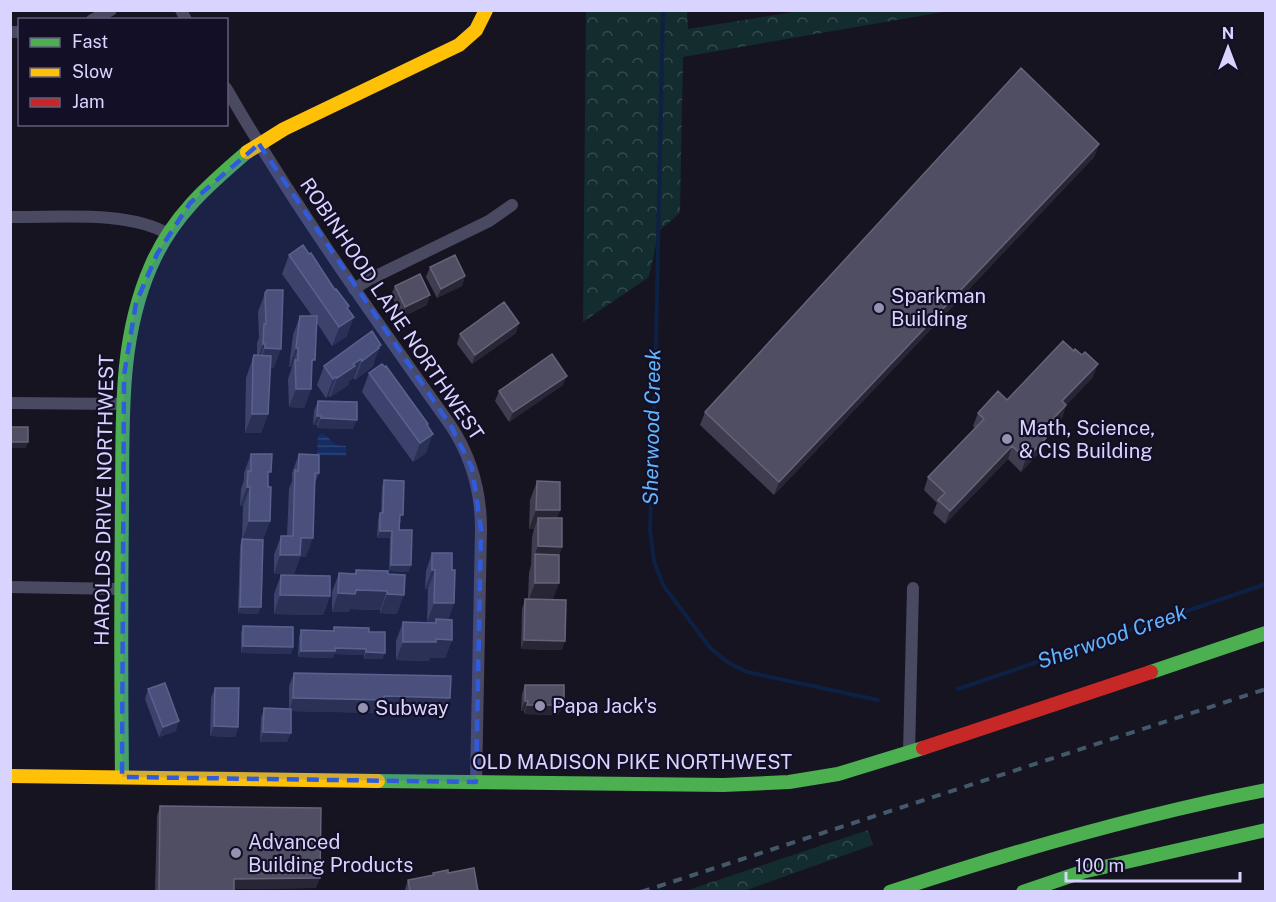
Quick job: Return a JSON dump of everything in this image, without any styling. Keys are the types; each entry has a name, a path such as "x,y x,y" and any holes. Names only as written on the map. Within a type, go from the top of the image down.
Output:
{"main road":[{"name":"HAROLDS DRIVE NORTHWEST","path":"122,777 120,761 121,589 125,364 135,309 151,265 168,234 198,195 220,174 259,144 284,129 459,45 476,30 486,10"},
{"name":"OLD MADISON PIKE NORTHWEST","path":"10,776 772,784 838,774 909,753 1266,633"},
{"path":"890,891 1070,835 1149,814 1266,790"},
{"path":"1023,891 1082,872 1266,830"}],"street":[{"path":"96,18 111,10"},
{"name":"ROBINHOOD LANE NORTHWEST","path":"228,91 311,226 457,435 469,458 480,497 481,529 476,782"},
{"path":"354,289 489,221 512,205"},
{"path":"10,217 123,220 146,224 168,234"},
{"path":"10,403 123,404"},
{"path":"10,587 121,589"},
{"path":"909,753 913,588"}],"highlighted area":[{"path":"259,144 451,426 472,468 481,529 476,782 122,777 124,375 136,303 157,254 190,203"}],"green space":[{"path":"586,11 687,11 688,29 800,11 949,11 683,57 680,213 659,231 649,277 583,322"},
{"path":"868,830 873,845 744,891 685,891"}],"water":[{"path":"323,433 336,445 346,446 346,456 317,455 318,435"}],"building":[{"name":"Sparkman Building","path":"1021,68 1099,144 779,482 705,412"},
{"path":"303,245 349,306 347,308 354,317 339,327 289,255"},
{"path":"455,255 465,276 441,289 430,267"},
{"path":"420,274 430,295 405,307 395,286"},
{"path":"267,290 283,290 281,349 265,348 263,344"},
{"path":"504,302 519,323 475,355 460,334"},
{"path":"300,316 317,316 311,389 296,389 295,360 298,360 298,348 296,348"},
{"path":"372,331 381,345 379,348 333,379 324,366"},
{"name":"Math, Science, & CIS Building","path":"1063,341 1082,355 1085,352 1098,364 1062,401 1066,405 1040,433 1046,438 1026,459 1012,446 950,511 938,500 945,493 928,477 984,419 978,413 998,391 1007,400"},
{"path":"552,354 567,376 513,412 499,391"},
{"path":"254,355 271,356 268,414 252,414"},
{"path":"382,364 386,366 433,434 420,443 369,373"},
{"path":"318,401 357,402 357,420 321,418 317,416"},
{"path":"10,427 28,427 28,442 10,442"},
{"path":"251,454 272,454 271,472 268,472 268,487 271,487 270,521 249,521 250,487 247,487 248,471 251,471"},
{"path":"299,454 319,455 319,473 315,473 313,538 301,538 300,555 280,555 281,536 293,536 295,470 298,471"},
{"path":"384,480 404,481 403,515 400,515 399,530 412,530 411,565 391,565 392,531 380,531"},
{"path":"537,481 560,482 560,510 536,510"},
{"path":"538,518 562,518 562,547 538,546"},
{"path":"242,539 263,540 261,607 240,607"},
{"path":"432,553 452,553 452,570 455,570 454,603 434,603 435,570 432,570"},
{"path":"535,554 559,555 559,583 535,583"},
{"path":"356,570 388,571 388,574 405,575 404,595 387,594 387,591 356,590 355,594 338,593 339,573 356,574"},
{"path":"281,575 330,576 330,596 280,595"},
{"path":"525,599 566,600 565,641 524,640"},
{"path":"436,619 452,620 452,640 403,642 403,622 436,623"},
{"path":"243,626 293,627 293,647 243,646"},
{"path":"334,627 369,628 369,632 385,632 385,653 366,652 366,649 335,648 335,651 301,651 301,630 334,631"},
{"path":"294,673 451,676 450,698 384,696 384,700 293,698"},
{"path":"165,683 179,721 163,727 148,689"},
{"path":"525,685 564,685 564,702 561,702 561,705 527,705"},
{"path":"215,688 239,688 238,727 214,726"},
{"path":"264,708 291,709 291,733 263,732"},
{"name":"Advanced Building Products","path":"160,806 321,808 320,878 234,879 234,891 159,891"},
{"path":"474,868 478,891 410,891 408,880 448,870 448,873"}],"waterway":[{"name":"Sherwood Creek","path":"663,10 650,530 654,561 663,585 711,649 729,663 747,672 878,700"},
{"name":"Sherwood Creek","path":"958,689 1266,584"}],"railway":[{"path":"641,892 1266,689"}],"traffic: fast":[{"path":"122,777 123,413 124,383 133,323 140,294 151,266 169,232 192,203 247,152"},
{"path":"1151,672 1266,633"},
{"path":"378,781 723,785 789,782 838,774 923,748"},
{"path":"890,892 1076,835 1266,790"},
{"path":"1023,892 1082,872 1266,830"}],"traffic: slow":[{"path":"247,152 284,129 459,45 476,30 486,10"},
{"path":"10,776 378,781"}],"traffic: jam":[{"path":"923,748 1151,672"}],"place":[{"name":"Sparkman Building","path":"879,308"},
{"name":"Math, Science, & CIS Building","path":"1007,439"},
{"name":"Papa Jack's","path":"540,706"},
{"name":"Subway","path":"363,708"},
{"name":"Advanced Building Products","path":"236,853"}]}
